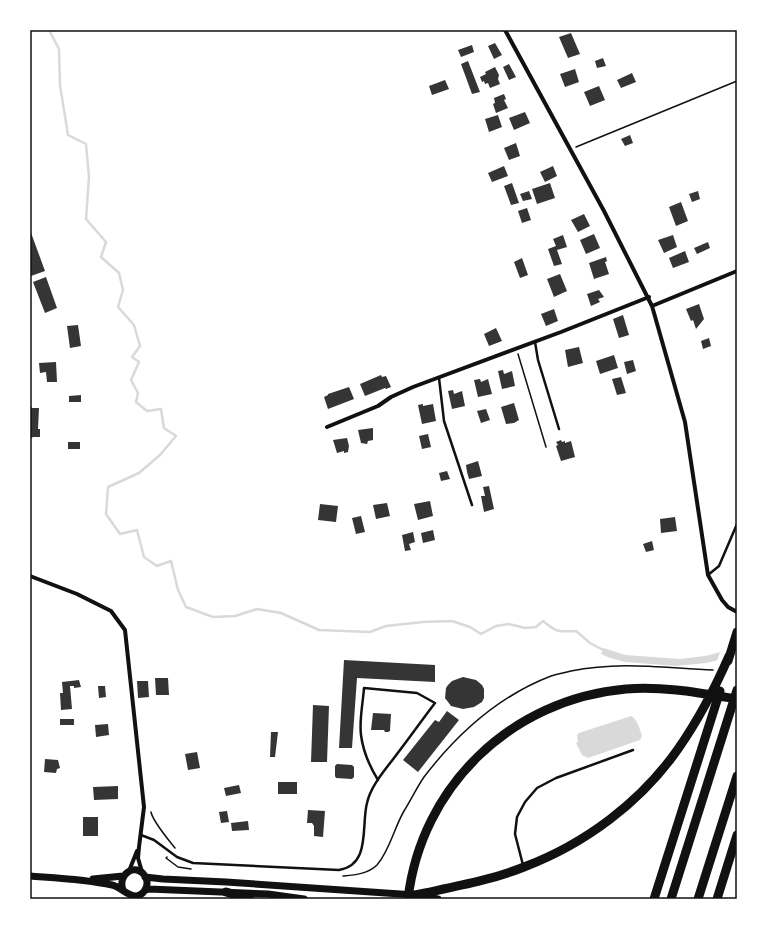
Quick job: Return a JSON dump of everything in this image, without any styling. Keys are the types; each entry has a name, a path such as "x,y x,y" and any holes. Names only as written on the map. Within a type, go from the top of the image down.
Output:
{"highway":[{"path":"655,899 737,632"},
{"path":"730,656 701,712 686,738 650,783 623,809 592,832 567,847 524,867 486,880 411,897 416,858 431,821 441,803 457,780 473,761 489,746 516,726 553,707 581,698 626,689 667,689 737,699"},
{"path":"671,899 737,690"},
{"path":"698,899 737,776"},
{"path":"717,899 736,837"},
{"path":"226,892 250,899"}],"main road":[{"path":"84,880 126,874 134,870 144,875 163,879 226,882 438,899"},
{"path":"125,892 121,883 126,874"},
{"path":"143,894 147,882 144,875"},
{"path":"30,876 84,880 135,896 143,894 149,889 268,894 304,899"}],"street":[{"path":"506,30 649,297 684,422 708,575 715,591 728,607 737,612"},
{"path":"652,306 737,271"},
{"path":"327,427 378,406 391,396 649,297"},
{"path":"30,576 77,594 111,611 124,630 144,807 138,858 144,875"},
{"path":"126,874 139,847"}],"lane":[{"path":"534,342 559,429"},
{"path":"439,378 444,421 472,505"},
{"path":"708,575 719,566 737,524"},
{"path":"140,835 154,840 171,853 183,860 193,863 339,870 345,869 351,866 361,853 369,795 378,780 435,703 426,697 417,693 364,688 361,734 365,750 378,780"},
{"path":"524,867 515,834 517,817 525,802 537,788 556,778 633,750"}],"path":[{"path":"571,149 737,81"},
{"path":"516,349 546,447"},
{"path":"339,876 367,872 376,865 386,852 401,816 423,778 452,744 473,723 516,693 552,676 593,667 640,665 713,670"},
{"path":"151,811 152,818 175,847 166,858 178,867 193,869"}],"shaded area":[{"path":"604,648 625,655 680,659 705,656 737,648 737,656 706,663 677,666 625,662 601,654"},
{"path":"631,716 637,722 642,736 640,740 588,758 582,755 576,743 578,742 577,735 579,733"}],"pier":[{"path":"737,646 737,658 716,663 721,650"}],"building":[{"path":"571,33 580,54 568,58 559,37"},
{"path":"495,43 502,55 494,59 488,46"},
{"path":"472,45 474,52 461,57 458,50"},
{"path":"603,58 606,66 597,68 595,61"},
{"path":"468,61 480,92 472,94 461,64"},
{"path":"509,64 516,77 509,80 503,67"},
{"path":"495,67 499,75 498,79 500,84 490,88 488,83 485,84 484,81 482,82 480,77 486,74 485,72"},
{"path":"575,69 579,82 565,87 560,74"},
{"path":"632,73 636,82 621,88 617,80"},
{"path":"445,80 449,89 432,95 429,86"},
{"path":"599,86 605,100 590,106 584,92"},
{"path":"504,94 506,99 504,100 508,108 496,113 493,104 495,103 494,98"},
{"path":"525,112 530,123 514,130 509,118"},
{"path":"498,115 502,127 489,132 485,119"},
{"path":"630,135 633,143 625,146 621,139"},
{"path":"516,143 520,156 509,160 504,148"},
{"path":"504,166 508,176 492,182 488,173"},
{"path":"553,166 557,176 545,182 540,172"},
{"path":"512,183 519,203 511,205 504,186"},
{"path":"550,183 555,198 537,204 532,189"},
{"path":"529,191 532,199 523,201 520,194"},
{"path":"698,191 700,199 692,202 689,194"},
{"path":"681,202 688,221 676,226 669,207"},
{"path":"527,208 531,220 522,223 518,211"},
{"path":"584,214 590,226 578,232 571,220"},
{"path":"30,230 45,271 31,276 30,274"},
{"path":"594,234 600,248 586,254 580,240"},
{"path":"563,235 567,247 557,250 562,264 554,266 548,249 556,246 553,239"},
{"path":"673,235 677,247 664,253 658,240"},
{"path":"708,242 710,248 697,254 694,248"},
{"path":"685,251 689,262 673,268 669,258"},
{"path":"606,257 607,261 605,262 609,274 594,279 589,263"},
{"path":"522,258 528,275 520,278 514,262"},
{"path":"560,274 567,291 554,297 547,279"},
{"path":"46,277 57,308 45,313 33,282"},
{"path":"599,290 604,297 598,299 600,302 591,306 587,294"},
{"path":"699,304 704,319 696,329 693,320 691,321 686,309"},
{"path":"554,309 558,321 546,326 541,314"},
{"path":"623,315 629,335 619,338 613,319"},
{"path":"78,325 81,346 70,348 67,326"},
{"path":"496,328 502,341 489,346 484,334"},
{"path":"709,338 711,346 703,349 701,341"},
{"path":"579,347 583,363 568,367 565,350"},
{"path":"614,355 618,368 600,374 596,361"},
{"path":"633,360 636,371 627,374 624,362"},
{"path":"56,362 57,382 47,382 46,372 40,373 39,363"},
{"path":"503,370 504,374 512,371 515,386 502,389 498,371"},
{"path":"381,375 382,377 386,376 391,387 365,396 360,384"},
{"path":"621,377 626,393 617,395 612,379"},
{"path":"480,379 481,382 488,379 492,394 478,397 474,380"},
{"path":"349,387 354,399 328,409 324,397 328,394"},
{"path":"453,390 454,394 462,391 465,406 452,409 448,391"},
{"path":"81,395 81,402 69,402 69,396"},
{"path":"514,403 519,420 514,423 506,424 501,407"},
{"path":"423,404 423,406 433,404 436,421 422,424 418,405"},
{"path":"30,405 32,408 39,408 38,429 40,429 40,437 33,437 30,439"},
{"path":"486,409 490,420 481,423 477,411"},
{"path":"373,428 373,440 368,441 367,444 361,443 358,430"},
{"path":"428,434 431,447 422,449 419,436"},
{"path":"347,438 349,446 348,452 344,453 344,451 337,453 333,440"},
{"path":"561,440 562,442 565,441 565,443 571,441 575,457 561,461 556,442"},
{"path":"68,442 80,442 80,449 68,449"},
{"path":"478,461 482,476 469,479 466,465"},
{"path":"447,471 450,479 441,481 439,473"},
{"path":"489,486 494,509 484,512 481,496 485,496 483,487"},
{"path":"430,501 433,516 418,520 414,504"},
{"path":"387,503 390,516 376,519 373,505"},
{"path":"320,504 338,506 336,522 318,520"},
{"path":"361,516 365,532 356,534 352,518"},
{"path":"675,517 677,531 661,533 660,519"},
{"path":"433,530 435,540 423,543 421,533"},
{"path":"413,532 415,542 409,544 411,550 405,551 402,535"},
{"path":"652,541 654,550 646,552 643,544"},
{"path":"344,660 435,665 435,682 357,678 352,748 339,748"},
{"path":"463,677 476,680 482,685 484,689 484,698 482,702 474,707 463,709 451,706 445,698 446,688 448,685 452,681"},
{"path":"155,678 168,678 169,695 156,695"},
{"path":"79,680 81,687 74,688 74,686 70,686 72,709 61,710 60,693 63,693 62,682"},
{"path":"137,681 148,681 149,697 138,698"},
{"path":"98,686 105,686 106,697 99,698"},
{"path":"313,705 329,706 327,762 311,762"},
{"path":"447,711 459,720 418,772 403,760 435,720 439,722"},
{"path":"373,713 391,714 390,731 385,732 384,730 371,730"},
{"path":"60,719 74,719 74,725 60,725"},
{"path":"108,724 109,735 96,737 95,725"},
{"path":"271,732 278,732 275,757 270,757"},
{"path":"197,752 200,768 188,770 185,754"},
{"path":"45,759 58,760 60,768 57,769 56,773 44,772"},
{"path":"337,764 352,765 354,767 354,777 352,779 336,778 335,766"},
{"path":"278,782 297,782 297,794 278,794"},
{"path":"239,785 241,793 226,796 224,788"},
{"path":"118,786 118,799 94,800 93,787"},
{"path":"308,810 325,811 323,837 314,836 314,826 312,823 307,823"},
{"path":"227,811 229,822 221,823 219,812"},
{"path":"83,817 98,817 98,836 83,836"},
{"path":"248,821 249,830 232,831 231,823"}],"waterway":[{"path":"49,30 59,49 60,85 68,135 86,144 89,177 86,219 106,242 101,257 119,273 123,290 118,307 134,325 140,346 132,357 139,362 131,380 138,393 136,402 147,411 161,409 164,428 176,436 160,455 139,473 108,487 106,514 120,534 137,530 144,557 157,566 171,561 178,590 186,607 213,617 235,616 257,609 281,613 319,630 370,632 386,626 452,621 470,627 481,634 496,626 509,624 525,628 536,627 543,621 558,630 576,631 590,643 605,651"}]}
